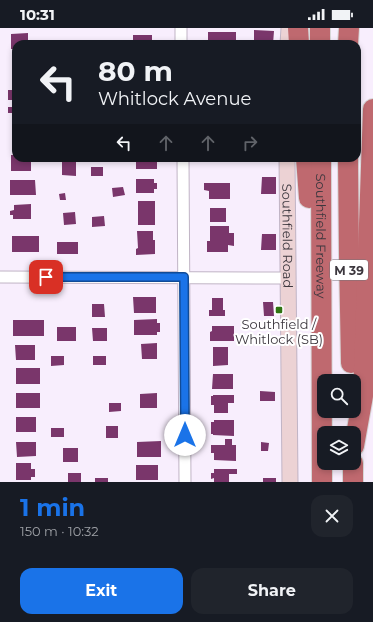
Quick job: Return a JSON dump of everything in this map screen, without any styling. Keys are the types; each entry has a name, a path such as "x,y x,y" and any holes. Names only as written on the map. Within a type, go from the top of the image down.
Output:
{"highway":[{"path":"298,28 299,40"},
{"path":"320,28 320,40"},
{"path":"348,40 349,28"},
{"path":"357,426 362,396 373,109"},
{"path":"306,162 321,374"},
{"name":"Southfield Freeway","path":"321,162 322,374"},
{"name":"Southfield Freeway","path":"348,162 352,374"},
{"name":"Southfield Freeway","path":"322,418 322,482"},
{"path":"353,470 353,482"}],"main road":[{"path":"288,40 289,28"},
{"name":"Southfield Road","path":"287,162 290,482"}],"street":[{"path":"181,28 181,40"},
{"path":"182,162 185,482"},
{"path":"0,277 288,278"}],"building":[{"path":"254,30 274,31 273,40 254,40"},
{"path":"208,32 236,32 236,40 208,40"},
{"path":"28,33 28,40 12,40 11,49 11,34"},
{"path":"133,35 152,35 152,40 133,40"},
{"path":"8,90 12,90 12,100 8,100"},
{"path":"8,107 12,107 12,113 8,113"},
{"path":"11,155 12,162 31,162 31,171 11,171"},
{"path":"62,162 76,162 76,176 62,175"},
{"path":"136,162 157,162 157,169 136,169"},
{"path":"91,167 103,167 103,176 91,176"},
{"path":"262,177 276,177 276,194 261,194"},
{"path":"136,179 154,179 154,183 157,183 157,189 154,189 154,193 136,193"},
{"path":"10,180 35,180 36,195 10,195"},
{"path":"204,183 230,183 230,199 209,199 209,191 204,190"},
{"path":"123,187 125,195 113,197 112,188"},
{"path":"65,193 66,200 60,200 59,194"},
{"path":"138,201 155,201 155,225 138,225"},
{"path":"31,204 31,219 13,219 13,215 10,215 10,211 14,210 14,205"},
{"path":"210,208 226,208 226,222 210,222"},
{"path":"75,212 76,224 64,225 63,213"},
{"path":"104,216 105,226 92,227 92,217"},
{"path":"210,226 229,226 229,233 234,233 234,246 228,245 228,252 207,252 207,241 210,241"},
{"path":"137,231 153,231 153,240 155,240 155,254 136,255 136,249 138,248"},
{"path":"262,234 276,234 276,250 261,250"},
{"path":"12,236 39,236 39,252 12,252"},
{"path":"57,242 78,242 78,254 57,254"},
{"path":"133,297 156,297 156,313 134,313"},
{"path":"212,298 223,298 223,310 225,310 225,316 209,316 209,310 212,310"},
{"path":"263,302 273,302 274,316 264,316"},
{"path":"92,304 104,304 105,317 92,317"},
{"path":"157,319 157,323 160,323 160,332 157,332 157,335 134,335 134,320"},
{"path":"13,320 44,320 44,336 13,336"},
{"path":"212,326 234,326 234,341 210,341"},
{"path":"57,327 76,327 76,341 57,341"},
{"path":"92,328 107,328 107,341 93,341"},
{"path":"157,343 157,359 142,359 141,344"},
{"path":"15,345 35,345 35,360 16,360"},
{"path":"213,347 228,347 228,365 213,366"},
{"path":"51,356 64,356 64,365 51,366"},
{"path":"93,356 106,356 106,365 93,365"},
{"path":"16,368 40,368 40,384 16,384"},
{"path":"213,374 233,374 233,389 212,389"},
{"path":"260,391 275,392 275,401 260,401"},
{"path":"16,393 40,393 40,408 16,408"},
{"path":"157,393 157,408 140,408 140,394"},
{"path":"234,395 234,403 228,403 228,413 214,413 214,405 211,405 211,396"},
{"path":"109,403 121,403 121,411 109,412"},
{"path":"16,417 36,417 36,432 16,432"},
{"path":"214,420 234,420 234,436 211,434 211,422 214,422"},
{"path":"106,426 118,426 118,438 106,438"},
{"path":"51,428 64,428 64,437 51,437"},
{"path":"225,439 232,439 232,445 236,445 236,461 214,460 214,453 211,453 211,445 225,445"},
{"path":"161,441 161,457 137,457 137,442"},
{"path":"16,442 36,442 36,456 17,457"},
{"path":"261,442 269,443 268,451 261,451"},
{"path":"63,448 78,448 78,462 63,462"},
{"path":"16,463 31,463 31,469 35,469 35,477 31,477 31,480 16,480"},
{"path":"136,465 158,465 158,480 136,480"},
{"path":"214,469 237,469 237,474 229,474 229,482 214,482 214,478 211,479 211,473 214,473"},
{"path":"68,473 81,473 81,482 68,482"},
{"path":"95,478 108,478 108,482 95,482"},
{"path":"263,478 276,478 276,482 263,482"}],"place":[{"name":"Southfield / Whitlock (SB)","path":"279,310"}],"route":[{"path":"46,277 184,277 185,435"}]}
